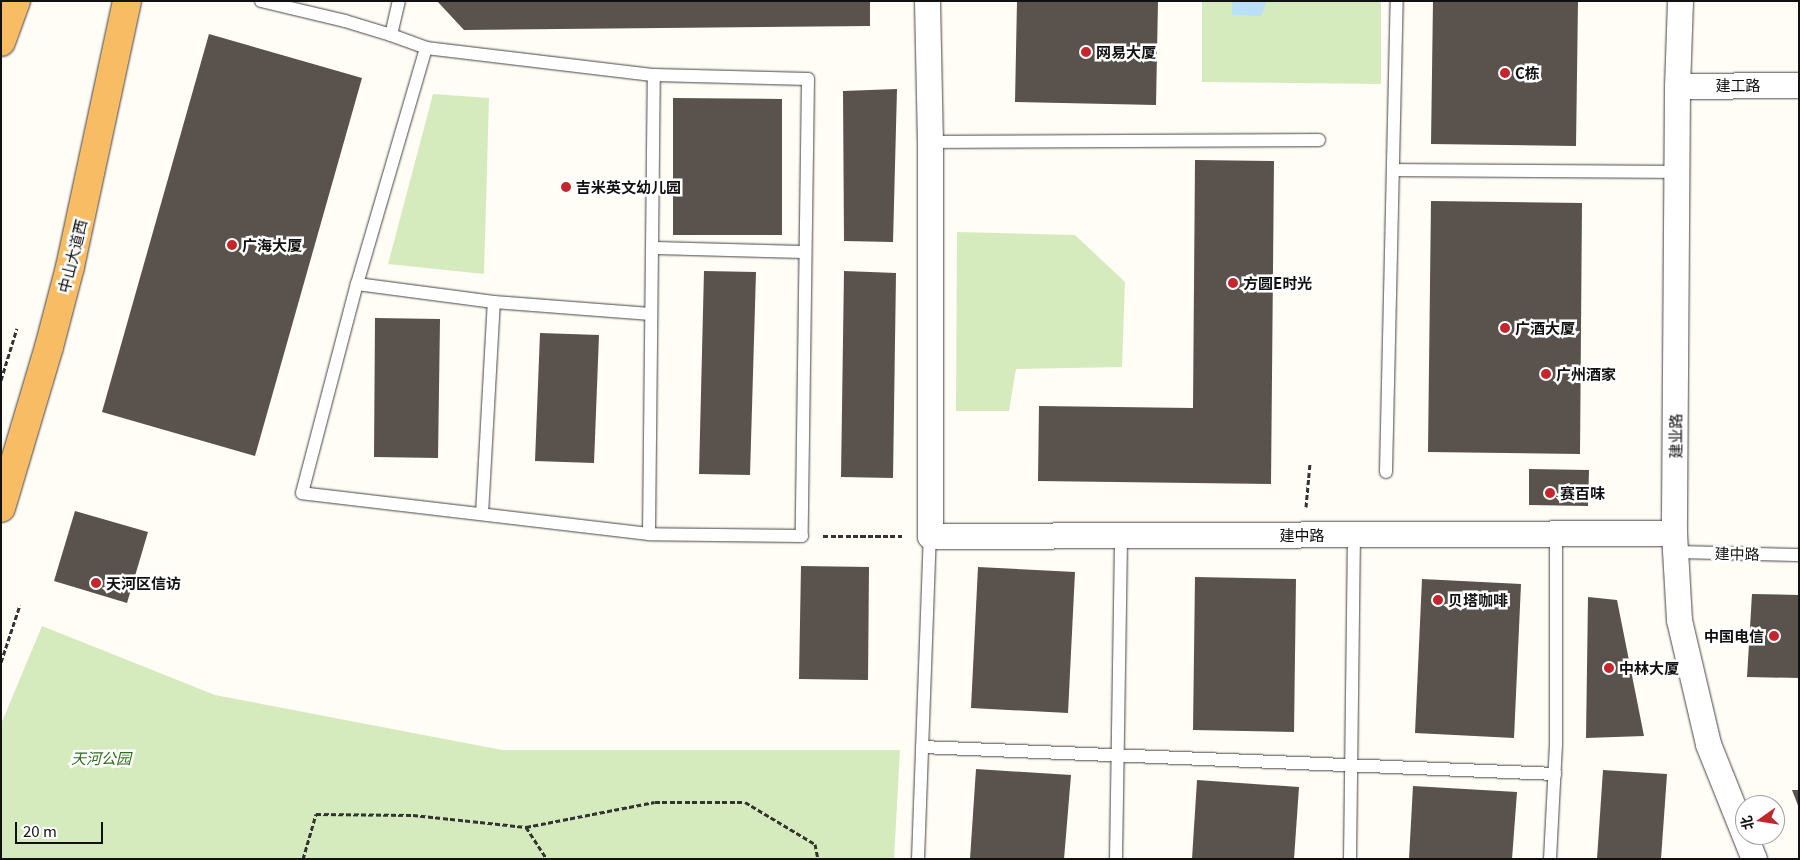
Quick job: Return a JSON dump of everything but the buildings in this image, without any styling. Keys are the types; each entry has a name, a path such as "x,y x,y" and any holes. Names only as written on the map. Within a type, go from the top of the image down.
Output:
{"highway":[{"path":"1,42 16,1"},
{"name":"中山大道西","path":"1,508 49,347 70,267 127,1"}],"street":[{"path":"927,1 930,142 930,536"},
{"name":"建业路","path":"1680,1 1677,86 1675,542 1679,620 1708,744 1754,859"},
{"name":"建工路","path":"1677,86 1799,85"},
{"name":"建中路","path":"930,536 1556,535 1675,542"}],"lane":[{"path":"261,1 391,35 426,48 654,75 808,79 802,536 649,534 302,492 357,284 426,48"},
{"path":"391,35 399,1"},
{"path":"1386,472 1397,1"},
{"path":"649,534 654,75"},
{"path":"930,142 1319,140"},
{"path":"1393,170 1677,172"},
{"path":"652,248 806,252"},
{"path":"357,284 494,302 651,314"},
{"path":"482,514 494,302"},
{"path":"1350,859 1354,535"},
{"path":"1550,859 1555,774 1556,535"},
{"path":"918,859 930,536"},
{"path":"1116,859 1121,536"},
{"name":"建中路","path":"1675,542 1799,555"},
{"path":"922,747 1555,774"}],"path":[{"path":"1,380 17,328"},
{"path":"1304,535 1310,463"},
{"path":"843,536 930,536"},
{"path":"1,662 20,605"},
{"path":"303,859 316,814 413,815 526,827 655,802 745,802 815,844 818,859"},
{"path":"526,827 547,859"}],"green space":[{"path":"1202,1 1381,1 1381,84 1202,82"},
{"path":"433,94 489,98 484,274 388,264"},
{"path":"957,232 1075,235 1125,282 1122,367 1016,369 1009,411 956,411"},
{"name":"天河公园","path":"42,626 215,695 502,750 900,750 894,859 1,859 1,724"}],"water":[{"path":"1232,1 1267,1 1261,16 1232,15"}],"place":[{"name":"网易大厦","path":"1086,52"},
{"name":"C栋","path":"1505,73"},
{"name":"吉米英文幼儿园","path":"566,187"},
{"name":"广海大厦","path":"232,245"},
{"name":"方圆E时光","path":"1233,283"},
{"name":"广酒大厦","path":"1505,328"},
{"name":"广州酒家","path":"1546,374"},
{"name":"赛百味","path":"1550,493"},
{"name":"天河区信访","path":"96,583"},
{"name":"贝塔咖啡","path":"1438,600"},
{"name":"中国电信","path":"1774,636"},
{"name":"中林大厦","path":"1609,668"}]}
